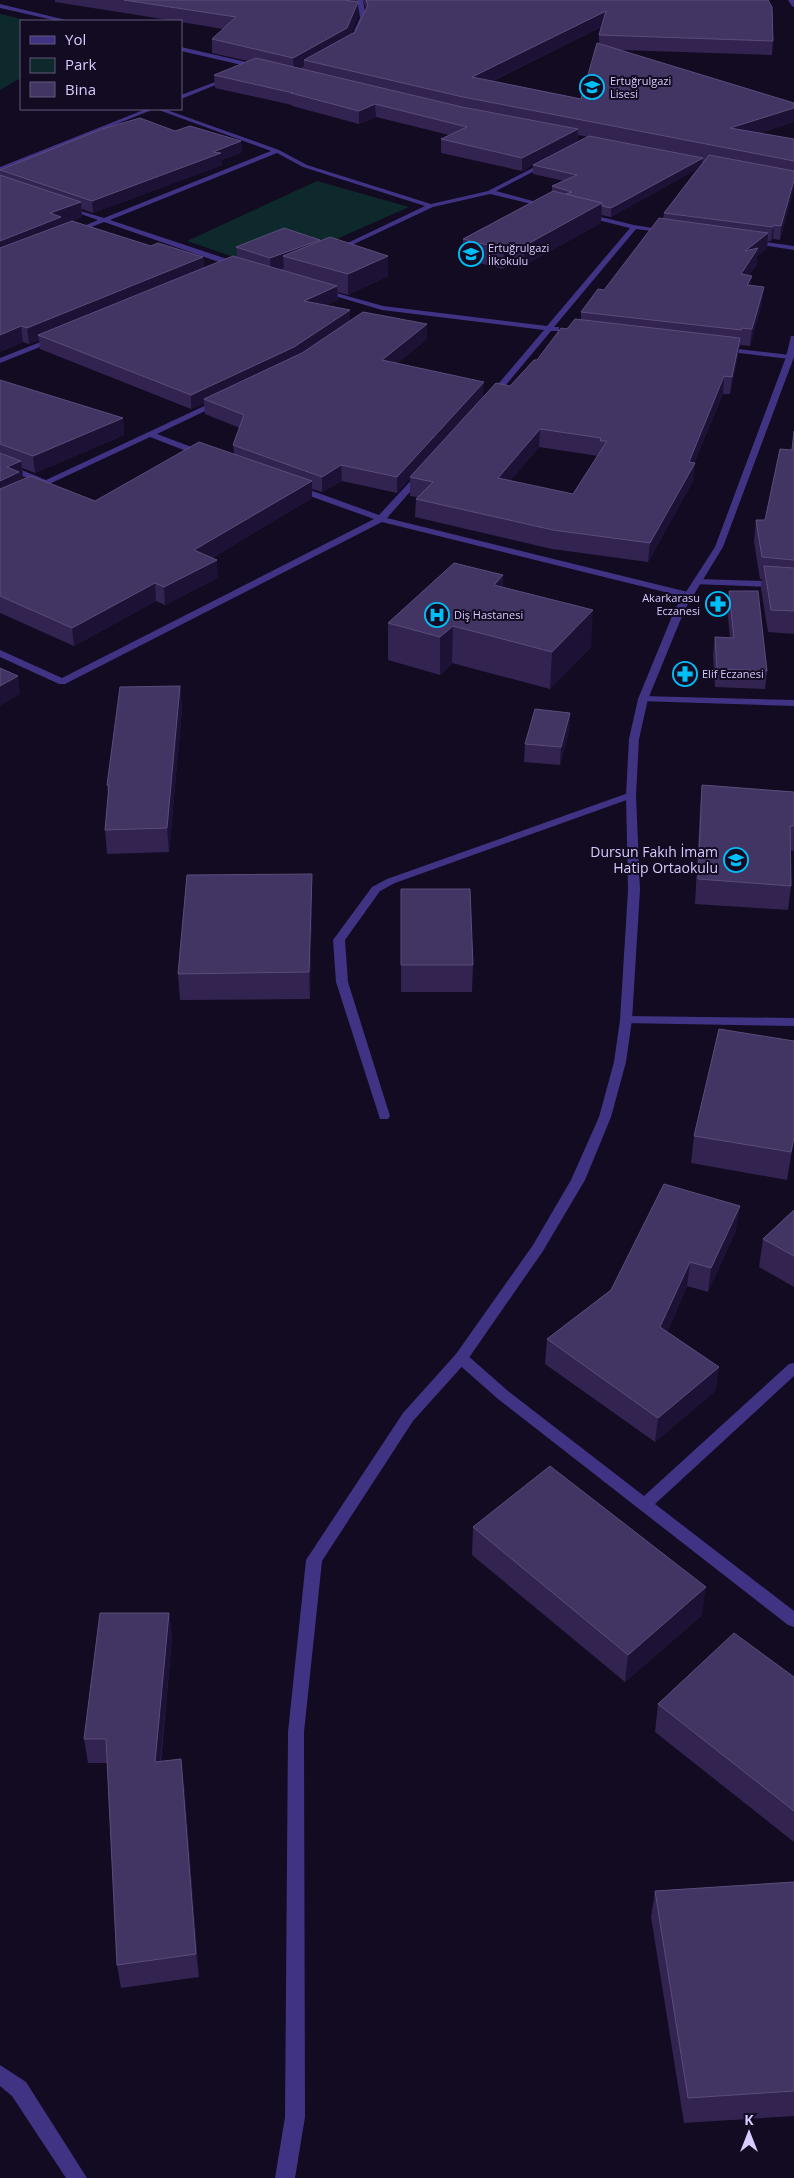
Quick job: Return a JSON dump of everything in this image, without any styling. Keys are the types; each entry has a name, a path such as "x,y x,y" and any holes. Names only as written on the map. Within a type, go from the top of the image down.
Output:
{"street":[{"path":"355,35 363,18 360,0"},
{"path":"791,0 794,4"},
{"path":"0,6 60,20"},
{"path":"353,11 362,13"},
{"path":"182,49 268,69"},
{"path":"182,97 258,67"},
{"path":"0,169 148,110"},
{"path":"162,110 277,152 305,166 431,206"},
{"path":"70,234 277,152"},
{"path":"329,254 431,206 490,192 557,158"},
{"path":"490,192 557,208"},
{"path":"57,204 244,267"},
{"path":"576,213 634,227 681,233"},
{"path":"487,402 634,227"},
{"path":"747,242 794,248"},
{"path":"226,268 235,264"},
{"path":"318,290 382,308 569,331"},
{"path":"375,313 382,308"},
{"path":"0,361 64,336"},
{"path":"285,2178 294,2117 296,1732 314,1560 408,1417 461,1358 538,1248 578,1180 605,1117 620,1062 626,1020 634,890 631,795 634,739 643,699 680,609 719,547 790,357 793,343"},
{"path":"713,348 790,357"},
{"path":"0,504 151,436 229,398"},
{"path":"151,436 216,459"},
{"path":"0,464 47,483"},
{"path":"0,653 62,682 382,519 428,468"},
{"path":"289,486 382,519 689,595"},
{"path":"697,582 794,584"},
{"path":"643,699 794,703"},
{"path":"384,1116 342,982 339,940 376,889 392,881 631,795"},
{"path":"626,1020 794,1022"},
{"path":"461,1358 644,1505 794,1620"},
{"path":"644,1505 794,1368"},
{"path":"0,2074 18,2089 77,2178"}],"green space":[{"path":"0,14 27,20 20,20 20,79 0,90"},
{"path":"317,181 409,207 269,269 187,241"}],"building":[{"path":"124,0 344,0 358,2 347,28 293,58 212,39 236,17"},
{"path":"366,0 768,0 772,7 773,41 599,35 606,11 472,77 581,99 597,43 794,103 794,108 730,128 794,139 794,161 463,97 304,60 355,32 368,5"},
{"path":"256,58 462,107 578,129 522,158 441,139 467,127 375,104 359,111 291,93 293,93 214,75"},
{"path":"140,118 175,131 190,126 241,141 213,152 221,153 92,201 0,170 102,129"},
{"path":"589,136 703,158 611,208 602,206 602,203 566,194 572,192 552,186 577,175 533,165"},
{"path":"709,155 794,171 794,180 781,226 774,225 773,227 664,213"},
{"path":"0,175 81,202 50,213 61,217 0,241"},
{"path":"553,191 602,203 524,246 513,243 504,249 463,239"},
{"path":"659,218 768,233 745,251 758,248 741,274 752,276 747,285 764,287 752,329 742,328 741,330 581,312 598,289 604,290"},
{"path":"72,221 151,246 158,243 203,257 27,328 21,326 0,335 0,248"},
{"path":"284,228 320,240 270,258 236,247"},
{"path":"330,237 388,256 348,274 283,256"},
{"path":"233,256 337,286 304,301 350,310 294,347 191,395 38,335"},
{"path":"363,312 427,324 382,360 484,382 397,477 341,465 322,477 233,445 244,415 204,399 302,353"},
{"path":"575,319 740,338 732,377 724,376 689,462 695,463 650,543 553,530 416,499 433,482 410,477 496,383 510,386 534,360 537,360 561,328 567,329","holes":["540,429 601,438 600,441 607,441 573,494 498,478"]},
{"path":"0,380 123,418 33,456 0,444"},
{"path":"794,431 794,560 762,557 756,520 765,520 780,449 792,450"},
{"path":"199,442 312,481 194,550 217,560 164,587 155,583 72,628 0,596 0,489 31,476 95,501"},
{"path":"0,453 21,461 7,467 19,472 0,481"},
{"path":"454,563 503,575 494,585 593,610 552,652 453,626 440,637 388,623"},
{"path":"764,566 794,568 794,611 771,610"},
{"path":"729,591 758,591 767,671 717,669 715,637 734,638"},
{"path":"0,668 18,676 0,686"},
{"path":"180,686 167,828 105,830 109,785 107,785 120,687"},
{"path":"535,709 570,713 561,747 525,744"},
{"path":"702,785 794,792 794,826 790,826 791,886 698,879"},
{"path":"312,874 309,972 178,974 187,875"},
{"path":"401,889 470,889 473,965 401,965"},
{"path":"719,1029 794,1041 794,1137 791,1152 694,1136"},
{"path":"664,1184 740,1206 711,1268 690,1262 660,1327 719,1367 658,1418 547,1339 611,1290"},
{"path":"794,1210 794,1256 763,1239"},
{"path":"550,1466 706,1587 628,1655 473,1527"},
{"path":"100,1613 169,1613 155,1762 181,1759 196,1954 117,1965 106,1739 84,1739"},
{"path":"734,1633 794,1677 794,1811 658,1704"},
{"path":"794,1882 794,2091 688,2098 655,1891"}],"place":[{"name":"Ertuğrulgazi Lisesi","path":"592,87"},
{"name":"Ertuğrulgazi İlkokulu","path":"471,254"},
{"name":"Akarkarasu Eczanesi","path":"718,604"},
{"name":"Diş Hastanesi","path":"437,615"},
{"name":"Elif Eczanesi","path":"685,674"},
{"name":"Dursun Fakıh İmam Hatip Ortaokulu","path":"736,860"}]}
